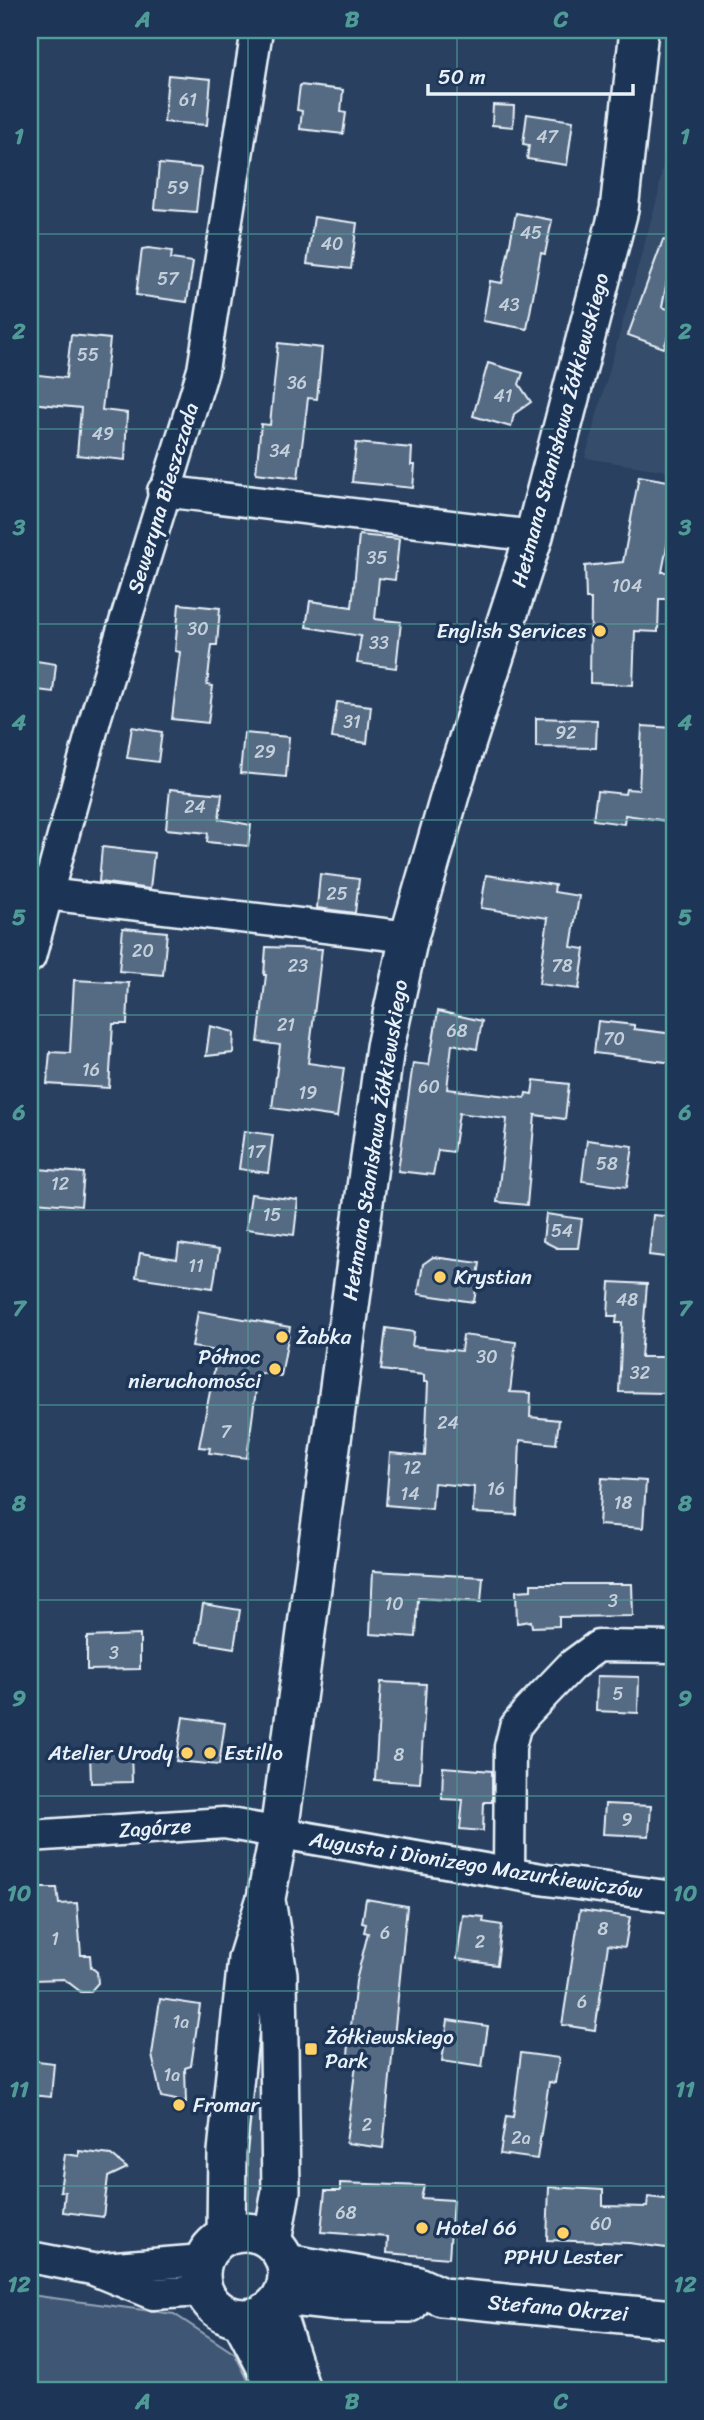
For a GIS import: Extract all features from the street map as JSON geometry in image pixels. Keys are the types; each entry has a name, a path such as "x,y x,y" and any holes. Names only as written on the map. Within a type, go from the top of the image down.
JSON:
{"street":[{"name":"Seweryna Bieszczada","path":"30,957 38,892 203,370 257,30"},
{"name":"Hetmana Stanisława Żółkiewskiego","path":"211,2262 227,2152 247,1959 266,1898 279,1832 385,1047 409,937 452,788 534,536 619,210 639,30"},
{"path":"163,491 534,536"},
{"path":"38,892 409,937"},
{"path":"509,1871 510,1746 515,1727 572,1665 598,1646 674,1647"},
{"name":"Zagórze","path":"30,1836 224,1823 279,1832"},
{"name":"Augusta i Dionizego Mazurkiewiczów","path":"279,1832 509,1871 547,1880 674,1897"},
{"name":"Hetmana Stanisława Żółkiewskiego","path":"266,1898 278,1973 281,2191 271,2285"},
{"path":"30,2257 92,2269 211,2262 250,2232 271,2285 290,2380"},
{"path":"211,2262 212,2305 225,2315 271,2285"},
{"name":"Stefana Okrzei","path":"271,2285 337,2302 418,2303 442,2297"},
{"name":"Stefana Okrzei","path":"271,2285 415,2285 442,2297 674,2319"},
{"path":"290,2380 299,2337 323,2308 337,2302"}],"shaded area":[{"path":"674,96 674,472 585,458 658,195"},
{"path":"260,1959 268,2218 245,2215 236,2166"},
{"path":"30,2295 174,2314 235,2354 253,2390 30,2390"}],"building":[{"path":"168,75 211,79 207,125 164,122"},
{"path":"300,85 343,90 341,112 346,113 343,134 300,129 302,111 297,110"},
{"path":"493,105 514,106 513,127 492,125"},
{"path":"527,114 573,121 567,165 527,159 529,145 523,144"},
{"path":"159,164 201,168 196,212 155,209"},
{"path":"516,213 552,220 545,254 541,253 527,329 483,321 490,281 502,283"},
{"path":"314,217 357,223 351,269 307,264"},
{"path":"663,240 674,243 662,307 674,311 674,318 664,348 628,335"},
{"path":"142,249 172,251 171,259 193,262 187,302 136,295"},
{"path":"71,335 110,339 102,410 127,413 125,460 77,455 81,408 30,403 30,374 66,378"},
{"path":"278,343 322,348 317,399 308,398 298,478 256,473 261,424 270,425"},
{"path":"488,363 523,373 519,384 531,402 514,414 511,427 473,416"},
{"path":"356,443 412,448 411,465 415,465 413,488 352,482"},
{"path":"639,476 674,482 674,510 662,572 669,572 669,599 659,599 658,632 635,631 633,685 590,683 591,599 586,599 585,566 623,562"},
{"path":"359,535 399,539 395,580 379,578 375,619 401,622 396,668 357,663 361,636 306,627 310,601 352,607"},
{"path":"179,604 220,608 217,645 212,645 207,685 213,686 208,723 172,719 180,652 175,651"},
{"path":"30,660 56,664 53,692 30,689"},
{"path":"337,702 371,706 367,743 332,738"},
{"path":"536,718 597,720 596,748 536,747"},
{"path":"642,726 674,728 674,822 625,815 624,824 593,820 597,791 625,794 626,789 639,790"},
{"path":"132,727 162,732 158,762 127,758"},
{"path":"244,733 289,737 286,777 240,773"},
{"path":"170,789 222,794 219,819 251,825 248,846 207,842 208,833 166,829"},
{"path":"102,847 154,853 150,889 99,882"},
{"path":"320,874 359,879 355,913 317,908"},
{"path":"486,875 555,885 554,892 579,896 571,947 585,949 579,989 539,984 548,918 481,908"},
{"path":"123,928 167,932 163,975 119,971"},
{"path":"266,947 322,949 308,1063 344,1068 337,1117 272,1108 280,1045 258,1042 266,975"},
{"path":"74,980 129,983 127,1024 113,1024 109,1088 47,1084 50,1052 70,1053"},
{"path":"438,1011 482,1021 477,1049 452,1044 447,1089 525,1098 526,1093 532,1094 534,1080 569,1084 565,1119 535,1115 527,1205 497,1202 507,1119 459,1113 453,1152 438,1150 433,1175 398,1171 413,1063 429,1065"},
{"path":"598,1021 634,1025 634,1029 674,1034 674,1063 594,1053"},
{"path":"210,1026 234,1032 233,1053 206,1056"},
{"path":"244,1131 273,1135 268,1173 239,1169"},
{"path":"587,1140 633,1146 627,1187 582,1181"},
{"path":"38,1169 84,1173 81,1206 35,1202"},
{"path":"251,1194 298,1200 294,1235 246,1229"},
{"path":"546,1214 582,1219 578,1248 557,1248 543,1241"},
{"path":"653,1215 674,1217 674,1258 649,1255"},
{"path":"179,1244 219,1250 213,1288 136,1277 140,1253 177,1259"},
{"path":"433,1257 480,1263 474,1302 418,1294 423,1264"},
{"path":"610,1282 647,1284 641,1357 665,1357 664,1393 619,1392 622,1323 616,1323 617,1316 608,1316"},
{"path":"198,1311 290,1327 281,1376 261,1373 257,1382 247,1458 209,1453 210,1448 199,1447 218,1351 192,1347"},
{"path":"386,1328 414,1332 412,1346 461,1351 463,1335 516,1342 510,1392 531,1393 530,1417 559,1420 556,1444 520,1440 517,1515 473,1513 474,1487 434,1483 432,1509 386,1505 390,1453 425,1456 428,1382 424,1382 424,1375 381,1370"},
{"path":"602,1478 646,1481 643,1528 599,1525"},
{"path":"373,1571 483,1577 481,1602 418,1598 416,1637 370,1634"},
{"path":"531,1584 632,1584 633,1616 559,1617 559,1626 532,1627 531,1621 517,1623 516,1591 531,1590"},
{"path":"203,1604 240,1610 234,1648 197,1642"},
{"path":"140,1635 140,1669 87,1670 87,1637"},
{"path":"597,1676 639,1677 638,1713 596,1711"},
{"path":"381,1682 426,1684 420,1783 375,1780"},
{"path":"183,1717 225,1723 219,1765 176,1761"},
{"path":"131,1751 132,1782 91,1783 90,1752"},
{"path":"443,1767 492,1771 492,1802 484,1802 483,1831 460,1829 463,1800 442,1799"},
{"path":"605,1804 651,1806 649,1836 603,1834"},
{"path":"30,1888 57,1888 59,1904 77,1903 81,1955 90,1955 91,1967 97,1972 98,1983 90,1992 81,1992 64,1979 33,1980"},
{"path":"366,1899 407,1906 383,2148 346,2143 356,2064 347,2063 356,1981 368,1933 364,1932 366,1924 362,1923"},
{"path":"580,1910 630,1917 625,1947 608,1945 595,2030 562,2025"},
{"path":"463,1915 484,1917 483,1922 502,1925 497,1965 457,1959"},
{"path":"160,1999 200,2005 191,2066 185,2068 186,2102 161,2097 152,2055"},
{"path":"448,2020 488,2026 482,2067 442,2061"},
{"path":"521,2053 559,2058 555,2083 549,2082 537,2159 500,2154 506,2116 513,2117"},
{"path":"30,2060 54,2063 51,2097 30,2095"},
{"path":"79,2151 111,2155 127,2168 108,2177 103,2217 63,2212 65,2192 60,2191 65,2154 79,2156"},
{"path":"340,2183 424,2186 421,2198 453,2200 449,2258 387,2253 388,2237 321,2232 325,2191 340,2191"},
{"path":"549,2187 603,2190 603,2206 647,2207 648,2197 674,2200 674,2249 629,2243 547,2240"}],"place":[{"name":"English Services","path":"600,631"},
{"name":"Krystian","path":"440,1277"},
{"name":"Żabka","path":"282,1337"},
{"name":"Północ nieruchomości","path":"275,1369"},
{"name":"Atelier Urody","path":"187,1753"},
{"name":"Estillo","path":"210,1753"},
{"name":"Żółkiewskiego Park","path":"311,2049"},
{"name":"Fromar","path":"179,2105"},
{"name":"Hotel 66","path":"422,2228"},
{"name":"PPHU Lester","path":"563,2233"}]}
